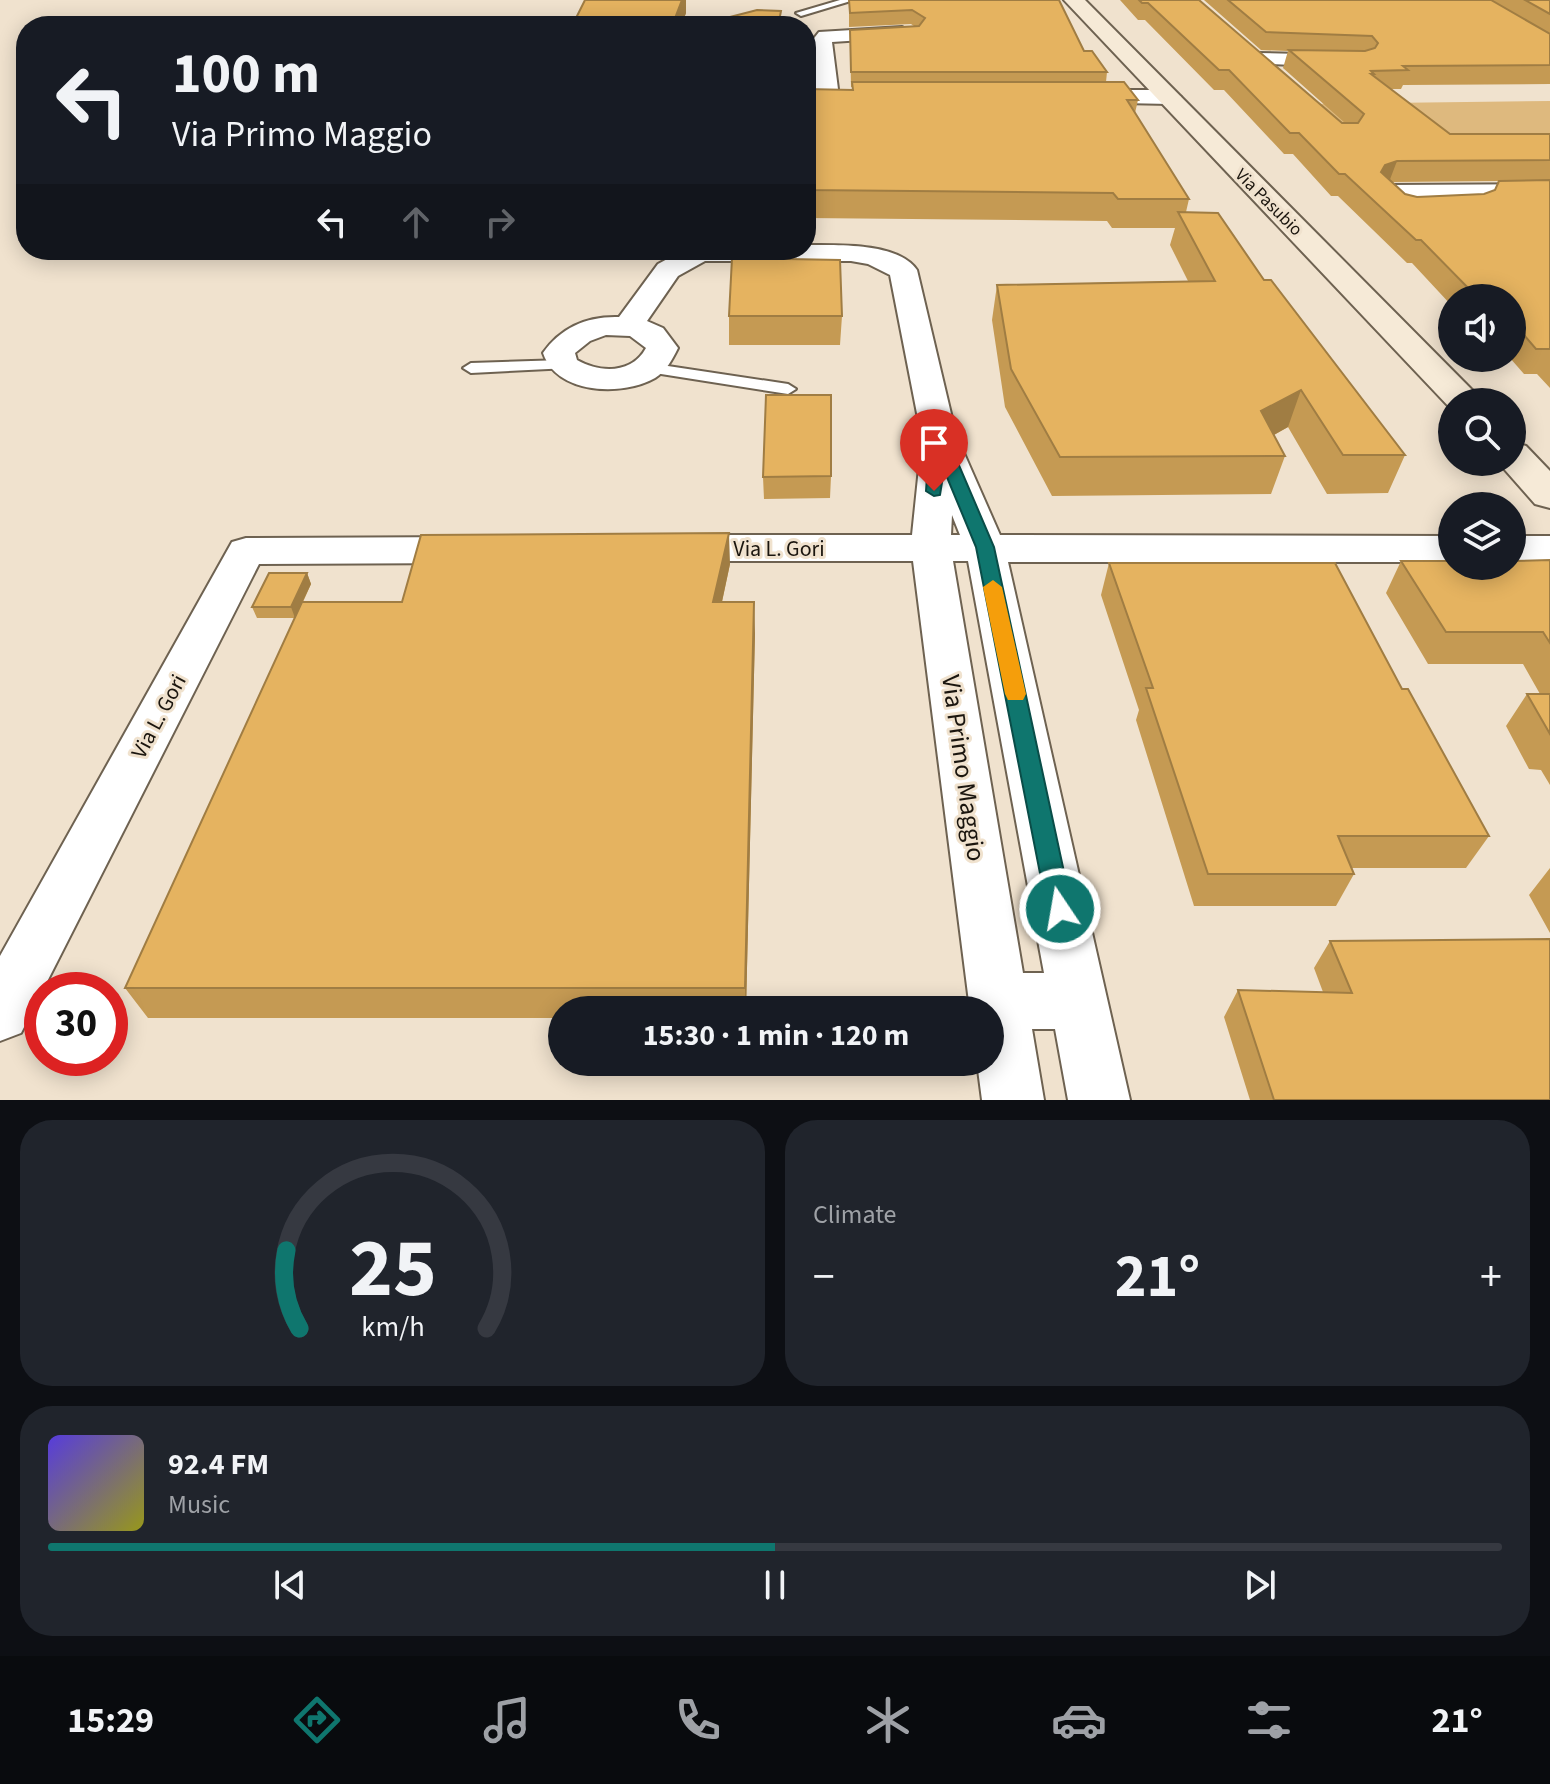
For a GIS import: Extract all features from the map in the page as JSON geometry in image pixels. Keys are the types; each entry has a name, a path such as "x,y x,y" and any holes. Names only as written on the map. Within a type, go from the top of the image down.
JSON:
{"street":[{"name":"Via Pasubio","path":"1074,0 1451,388"},
{"path":"855,97 817,97 821,42 826,36 911,33"},
{"path":"1277,77 1251,54 1359,61"},
{"path":"1059,97 1170,97"},
{"path":"1473,192 1550,192"},
{"name":"Via Primo Maggio","path":"816,253 875,257 903,270 938,435 985,547 1099,1100"},
{"name":"Via Primo Maggio","path":"628,326 668,270 687,260"},
{"path":"605,326 628,326 646,330 658,338 662,348 659,358 648,368 635,374 601,379 572,372 563,365 559,353 567,341 583,331 605,326"},
{"name":"Via Primo Maggio","path":"938,435 931,547 997,996"},
{"path":"1526,469 1550,495"},
{"name":"Via L. Gori","path":"0,1013 246,551 501,549"},
{"name":"Via L. Gori","path":"644,549 1438,549"},
{"path":"1526,549 1550,549"},
{"path":"1004,1000 1079,1002"},
{"name":"Via Primo Maggio","path":"1004,1040 1013,1100"}],"lane":[{"path":"801,13 850,0"},
{"path":"471,368 563,365"},
{"path":"648,368 788,389"}],"shaded area":[{"path":"1550,101 1550,139 1356,142 1306,104"}],"building":[{"path":"585,0 682,0 676,16 577,16"},
{"path":"849,0 1059,0 1084,51 1092,51 1107,72 851,72 850,30 919,26 925,18 912,10 850,13"},
{"path":"1139,0 1199,0 1342,123 1358,123 1364,114 1289,50 1365,51 1375,48 1378,43 1372,36 1266,32 1228,0 1491,0 1550,34 1550,65 1403,66 1408,70 1371,71 1374,74 1371,74 1450,134 1550,134 1550,160 1397,161 1385,165 1381,172 1405,194 1417,197 1484,194 1495,190 1499,181 1550,180 1550,349 1536,349 1526,337 1526,284 1464,284 1421,240 1416,240 1345,174 1339,174 1299,133 1290,133 1229,70 1219,70 1148,3"},
{"path":"1525,0 1550,0 1550,14"},
{"path":"757,10 781,11 780,16 734,16"},
{"path":"852,82 1124,82 1138,100 1127,100 1189,199 1118,199 1113,193 816,190 816,89 853,90"},
{"path":"1178,212 1218,213 1264,280 1271,280 1405,455 1343,455 1301,390 1261,411 1285,456 1060,457 1011,369 997,285 1215,281"},
{"path":"732,260 840,260 842,316 729,316"},
{"path":"766,395 831,395 831,476 763,477"},
{"path":"729,533 713,602 754,602 745,988 128,988 128,981 302,602 402,602 421,535"},
{"path":"1550,560 1550,643 1543,632 1446,632 1401,561 1438,561 1438,580 1526,580 1526,561"},
{"path":"1109,563 1335,563 1402,689 1408,689 1489,836 1338,836 1354,874 1208,874 1146,688 1153,688"},
{"path":"269,573 307,573 291,607 252,607"},
{"path":"1527,694 1550,694 1550,734"},
{"path":"1550,939 1550,1100 1274,1100 1238,990 1352,993 1330,941"}],"slow traffic":[{"path":"993,587 1015,694"}],"route":[{"path":"934,491 938,435 985,547 1060,909"}]}
